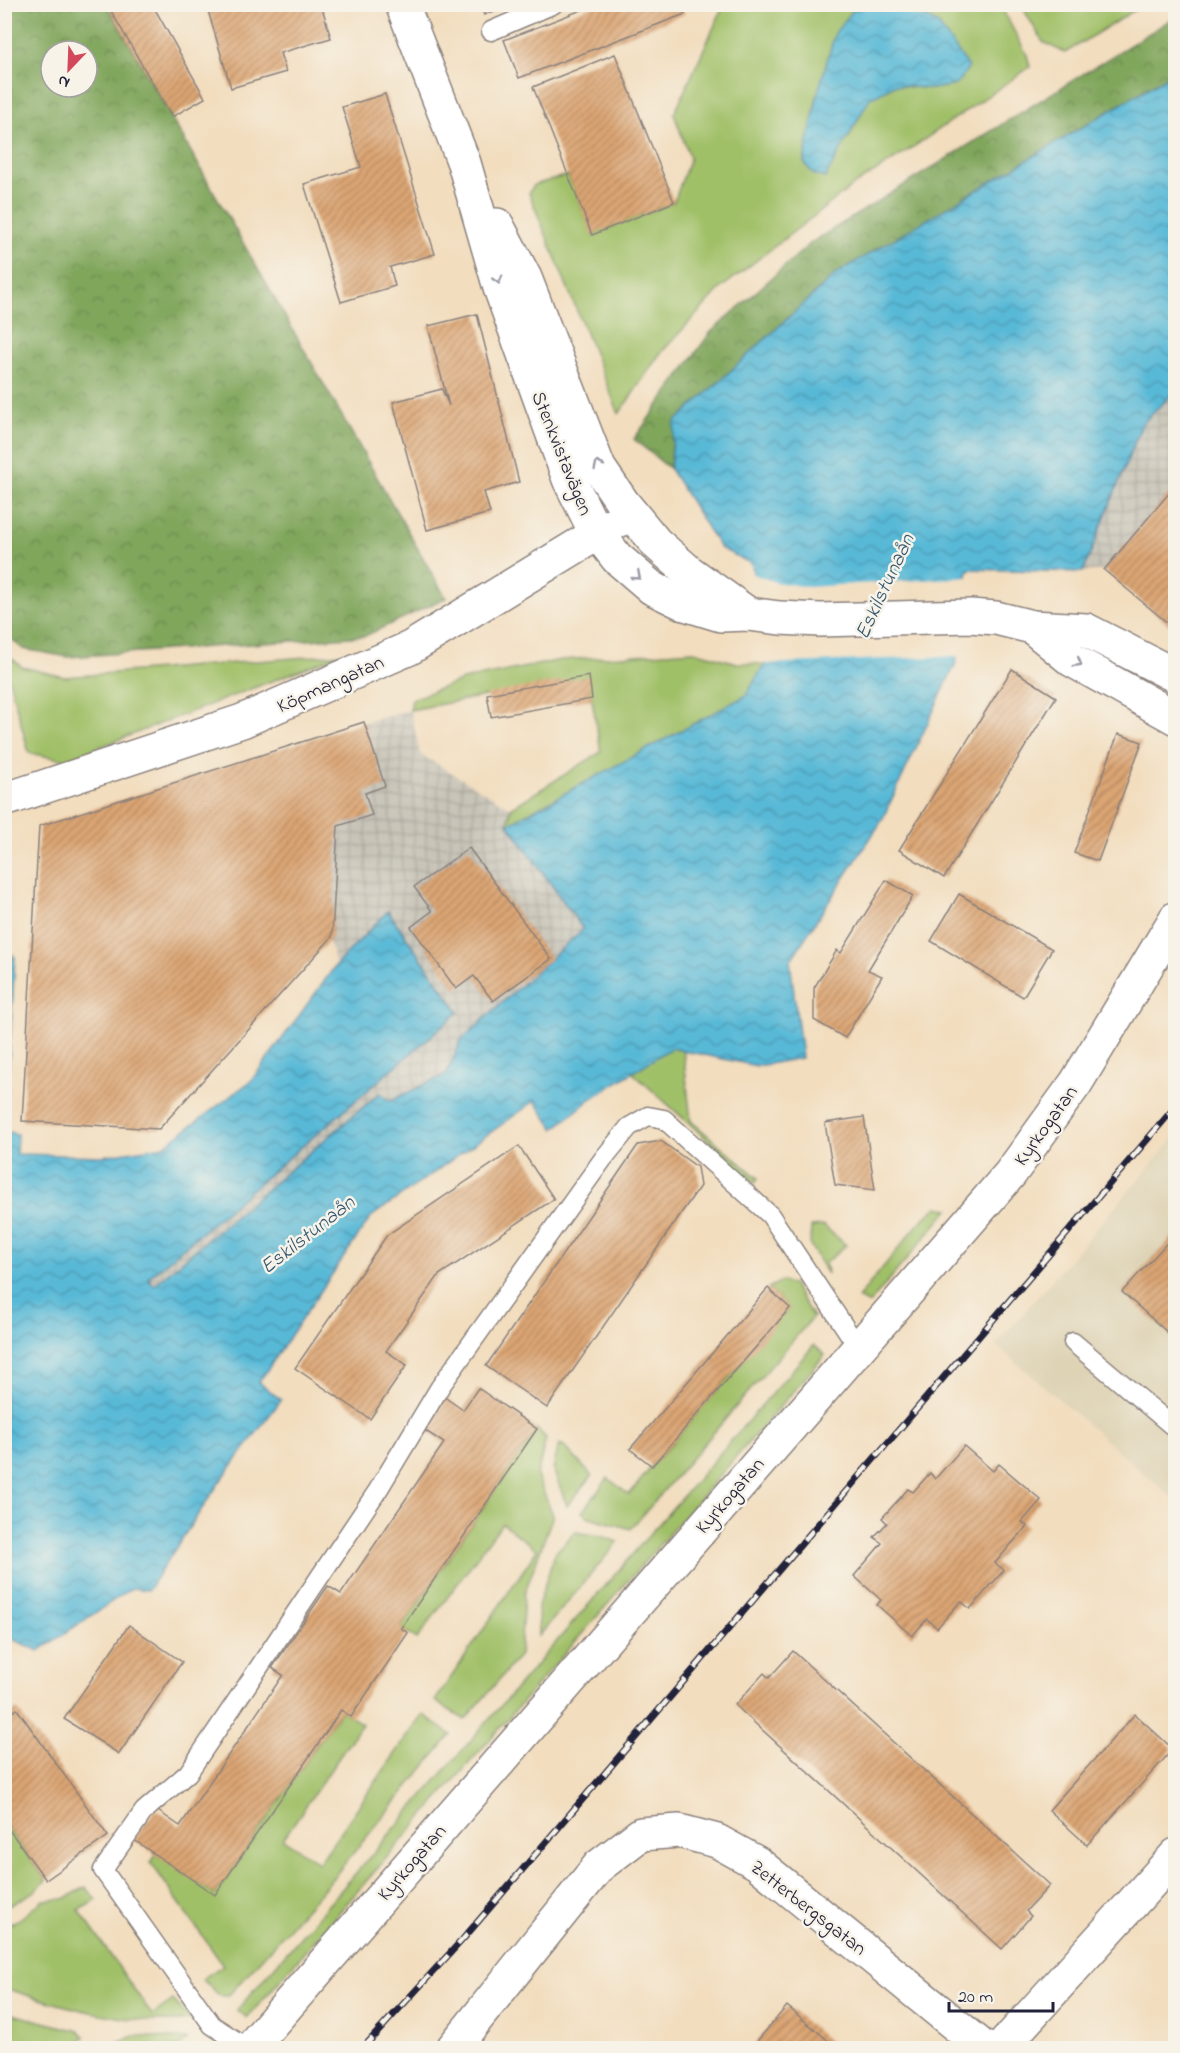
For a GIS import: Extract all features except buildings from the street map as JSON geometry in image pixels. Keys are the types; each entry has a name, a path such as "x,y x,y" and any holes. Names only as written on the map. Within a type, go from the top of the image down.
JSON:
{"street":[{"name":"Stenkvistavägen","path":"402,4 464,163 500,288 569,479 598,533 617,558 652,588 685,604 721,615 748,614"},
{"name":"Stenkvistavägen","path":"464,163 525,278 599,468 656,543 689,572 748,614"},
{"name":"Köpmangatan","path":"5,796 242,721 410,648 631,513"},
{"path":"748,614 820,620 970,616 996,618 1032,627 1086,630 1176,676"},
{"path":"1032,627 1072,660 1176,718"},
{"name":"Kyrkogatan","path":"252,2049 289,2003 1010,1174 1076,1083 1176,918"},
{"name":"Zetterbergsgatan","path":"453,2049 599,1866 641,1834 679,1831 717,1841 757,1863 984,2049"},
{"path":"1001,2049 1176,1855"}],"lane":[{"path":"490,31 554,4"},
{"path":"247,2049 212,2025 104,1870 144,1811 188,1773 378,1490 441,1387 603,1159 629,1127 648,1116 664,1119 770,1215 858,1347"},
{"path":"1073,1342 1176,1429"}],"shaded area":[{"path":"1175,391 1175,630 1104,570 1083,572 1142,424"},
{"path":"410,710 420,754 511,808 508,824 583,928 461,1040 447,1074 390,1101 380,1094 153,1285 148,1278 388,911 336,965 329,940 167,855 147,791 364,722"},
{"path":"1175,1137 1175,1500 996,1345"}],"green space":[{"path":"8,4 107,5 446,598 365,636 68,657 23,649 5,634 4,6"},
{"path":"724,5 867,5 854,9 818,92 804,162 849,137 869,98 894,85 932,89 937,23 901,5 1000,5 1027,55 1030,67 854,185 721,288 659,355 619,414 529,193 534,185 568,175 593,234 674,202 690,158 674,114"},
{"path":"1021,5 1143,5 1065,53 1043,42"},
{"path":"1175,17 1175,72 837,273 675,422 670,469 634,439 710,333 812,242"},
{"path":"694,651 737,663 765,664 746,696 508,824 511,808 601,752 588,677 410,710 412,699 463,680 561,660"},
{"path":"4,652 22,667 65,677 342,654 66,760 29,753 5,665"},
{"path":"671,1047 683,1050 691,1121 758,1178 755,1183 632,1072"},
{"path":"937,1207 949,1209 869,1304 858,1298 920,1222"},
{"path":"824,1226 846,1245 825,1263 827,1274 810,1245 811,1227"},
{"path":"782,1281 793,1285 813,1317 631,1529 589,1517 582,1512 608,1478 629,1495 789,1308 768,1288"},
{"path":"814,1345 825,1355 247,2018 237,2010"},
{"path":"537,1429 546,1438 537,1476 553,1515 524,1595 520,1655 465,1720 435,1701 537,1550 502,1523 417,1639 401,1628"},
{"path":"559,1444 564,1446 592,1476 567,1506 553,1469"},
{"path":"575,1532 601,1536 618,1542 539,1636 538,1606 555,1553"},
{"path":"341,1710 362,1724 283,1839 319,1863 423,1714 451,1735 326,1886 228,1996 220,1996 202,1979 223,1965 151,1863 156,1854 215,1895"},
{"path":"4,1823 46,1880 34,1892 5,1908"},
{"path":"86,1887 97,1900 79,1910 152,2015 173,2000 191,2020 121,2018 49,2002 5,1988 5,1927 21,1918 43,1900 64,1899"},
{"path":"4,2012 79,2031 85,2037 69,2048 5,2048"},
{"path":"134,2036 187,2039 178,2048 105,2048"}],"water":[{"path":"867,4 901,5 937,23 969,67 956,85 932,89 894,85 870,98 825,178 813,174 804,162 818,92 835,33 854,9"},
{"name":"Eskilstunaån","path":"1175,72 1175,391 1142,424 1083,572 968,569 956,663 881,822 790,961 802,1058 757,1066 671,1048 592,1098 554,1129 535,1101 371,1217 259,1382 281,1400 219,1483 148,1590 132,1588 39,1651 5,1636 4,948 15,957 5,1131 17,1134 16,1154 103,1156 164,1146 252,1080 336,965 388,911 459,1012 148,1278 154,1285 380,1093 390,1101 447,1074 461,1040 583,929 508,824 745,696 765,664 752,564 720,548 670,469 675,422 837,273"}],"pier":[{"path":"750,573 775,582 808,587 970,577 959,656 762,664"}],"railway":[{"path":"363,2048 463,1939 1176,1106"}]}
